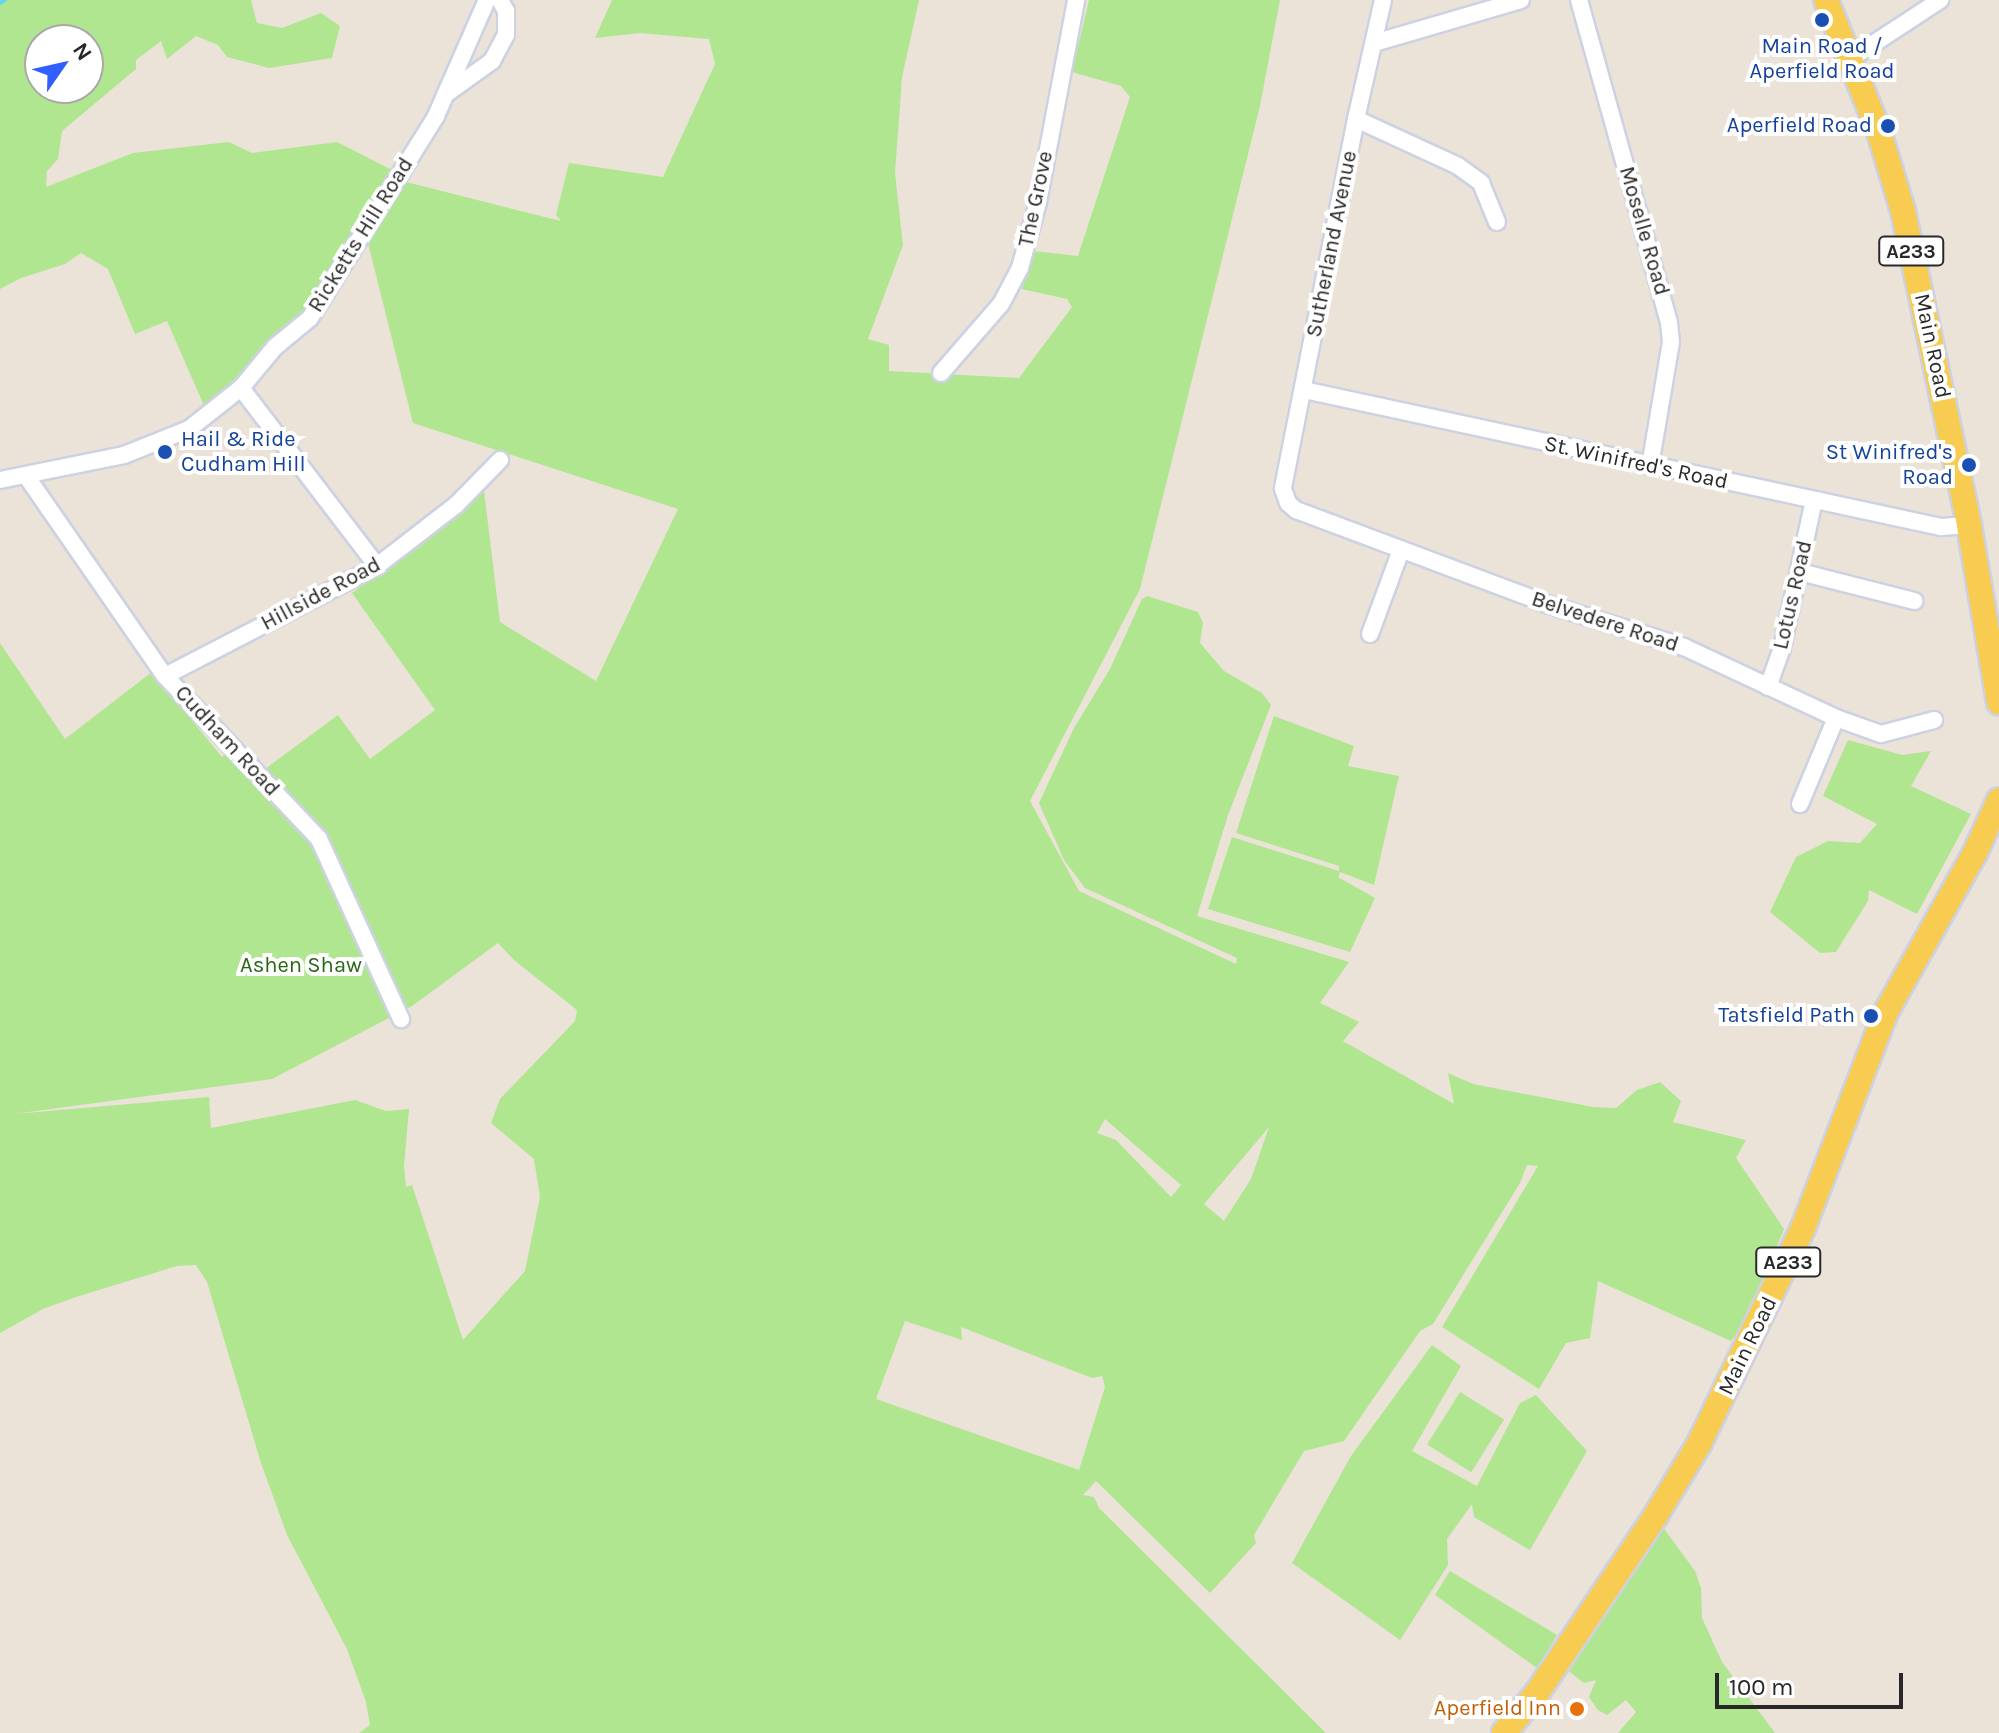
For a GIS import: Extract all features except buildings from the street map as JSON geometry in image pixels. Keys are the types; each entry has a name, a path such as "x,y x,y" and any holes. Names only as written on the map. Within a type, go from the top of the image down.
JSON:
{"main road":[{"name":"Main Road","path":"1826,0 1879,132 1903,211 1969,525 1999,702"},
{"name":"Main Road","path":"1504,1733 1537,1693 1640,1540 1705,1432 1803,1228 1886,1012 1975,853 1999,800"}],"street":[{"name":"Ricketts Hill Road","path":"0,480 124,455 189,429 241,388 275,347 310,318 436,116 487,0"},
{"path":"445,95 492,61 506,35 506,11 500,0"},
{"name":"The Grove","path":"941,373 1001,304 1020,268 1038,202 1076,0"},
{"name":"Sutherland Avenue","path":"1283,489 1356,119 1383,0"},
{"path":"1374,43 1521,0"},
{"name":"Moselle Road","path":"1579,0 1669,323 1671,342 1650,466"},
{"path":"1850,59 1940,0"},
{"path":"1356,119 1458,166 1481,183 1497,222"},
{"path":"241,388 377,566"},
{"name":"St. Winifred's Road","path":"1304,390 1941,527 1969,525"},
{"name":"Hillside Road","path":"165,676 377,566 456,505 500,460"},
{"name":"Cudham Road","path":"27,477 165,676 319,839 401,1019"},
{"name":"Belvedere Road","path":"1283,489 1288,503 1296,510 1550,605 1684,647 1836,718 1881,734 1934,720"},
{"name":"Lotus Road","path":"1768,687 1782,648 1814,500"},
{"path":"1370,634 1401,550"},
{"path":"1800,572 1914,601"},
{"path":"1800,804 1836,718"}],"green space":[{"name":"Ashen Shaw","path":"0,0 251,0 257,23 282,28 321,13 340,26 332,58 269,68 227,57 218,45 196,36 167,59 161,41 136,60 136,69 104,96 104,24 24,24 24,104 94,104 62,131 58,159 47,171 46,187 133,153 229,142 252,153 337,142 394,171 390,178 561,221 556,215 569,163 663,177 715,64 709,39 640,33 595,38 612,0 919,0 902,77 895,173 903,245 868,339 889,345 889,371 1019,378 1072,307 1067,299 1022,289 1033,251 1078,256 1130,97 1121,86 1072,72 1089,0 1280,0 1260,106 1140,589 1030,801 1079,891 1236,964 1237,958 1085,888 1064,860 1039,803 1074,728 1110,669 1142,599 1147,596 1198,612 1203,623 1200,643 1224,671 1262,693 1271,705 1228,815 1197,916 1349,962 1320,1003 1359,1022 1343,1041 1454,1104 1448,1073 1473,1084 1593,1107 1616,1108 1637,1090 1660,1082 1681,1101 1673,1122 1746,1140 1736,1158 1784,1229 1748,1317 1731,1341 1598,1281 1590,1338 1566,1343 1539,1389 1442,1327 1538,1166 1527,1165 1520,1183 1433,1324 1420,1331 1344,1441 1304,1451 1254,1535 1256,1543 1210,1593 1096,1481 1083,1495 1094,1497 1099,1508 1326,1733 359,1733 370,1725 366,1702 347,1649 287,1535 261,1463 207,1282 196,1265 177,1266 76,1297 43,1309 0,1333 0,643 65,739 152,672 222,757 227,752 310,841 316,852 309,817 265,769 338,715 370,759 435,710 352,593 484,491 500,622 596,681 678,509 413,423 362,219 300,317 206,410 167,321 135,334 108,269 81,253 65,264 21,278 0,289","holes":["498,943 514,960 577,1010 575,1021 500,1099 491,1123 534,1159 540,1197 525,1271 463,1340 412,1185 406,1187 404,1166 409,1109 386,1111 355,1100 211,1128 209,1097 14,1114 272,1079 412,1006","1105,1119 1181,1185 1171,1197 1116,1140 1097,1133","1269,1127 1251,1179 1224,1221 1204,1204","905,1321 962,1340 961,1327 1092,1378 1102,1376 1105,1387 1079,1470 876,1399"]},
{"path":"1274,716 1354,746 1348,766 1399,776 1374,885 1340,872 1338,877 1375,898 1350,952 1208,909 1232,837 1339,871 1339,866 1236,833"},
{"path":"1848,740 1902,755 1931,751 1911,786 1971,814 1917,914 1869,890 1868,901 1836,952 1820,953 1770,912 1796,857 1828,841 1860,843 1877,824 1823,796"},
{"path":"1432,1345 1461,1366 1412,1451 1477,1486 1520,1403 1536,1395 1587,1451 1530,1550 1474,1517 1472,1504 1447,1539 1448,1565 1400,1640 1292,1563 1351,1456"},
{"path":"1460,1392 1504,1420 1471,1472 1427,1445"},
{"path":"1662,1526 1695,1571 1701,1588 1702,1618 1722,1662 1775,1733 1618,1733 1636,1712 1626,1700 1607,1715 1598,1710 1589,1697 1596,1680 1584,1683 1566,1669"},
{"path":"1450,1571 1557,1635 1537,1668 1435,1595"}],"waterway":[{"path":"0,3 5,0"}],"place":[{"name":"Main Road / Aperfield Road","path":"1822,20"},
{"name":"Aperfield Road","path":"1888,126"},
{"name":"Hail & Ride Cudham Hill","path":"165,452"},
{"name":"St Winifred's Road","path":"1969,465"},
{"name":"Tatsfield Path","path":"1871,1016"},
{"name":"Aperfield Inn","path":"1577,1709"}]}
